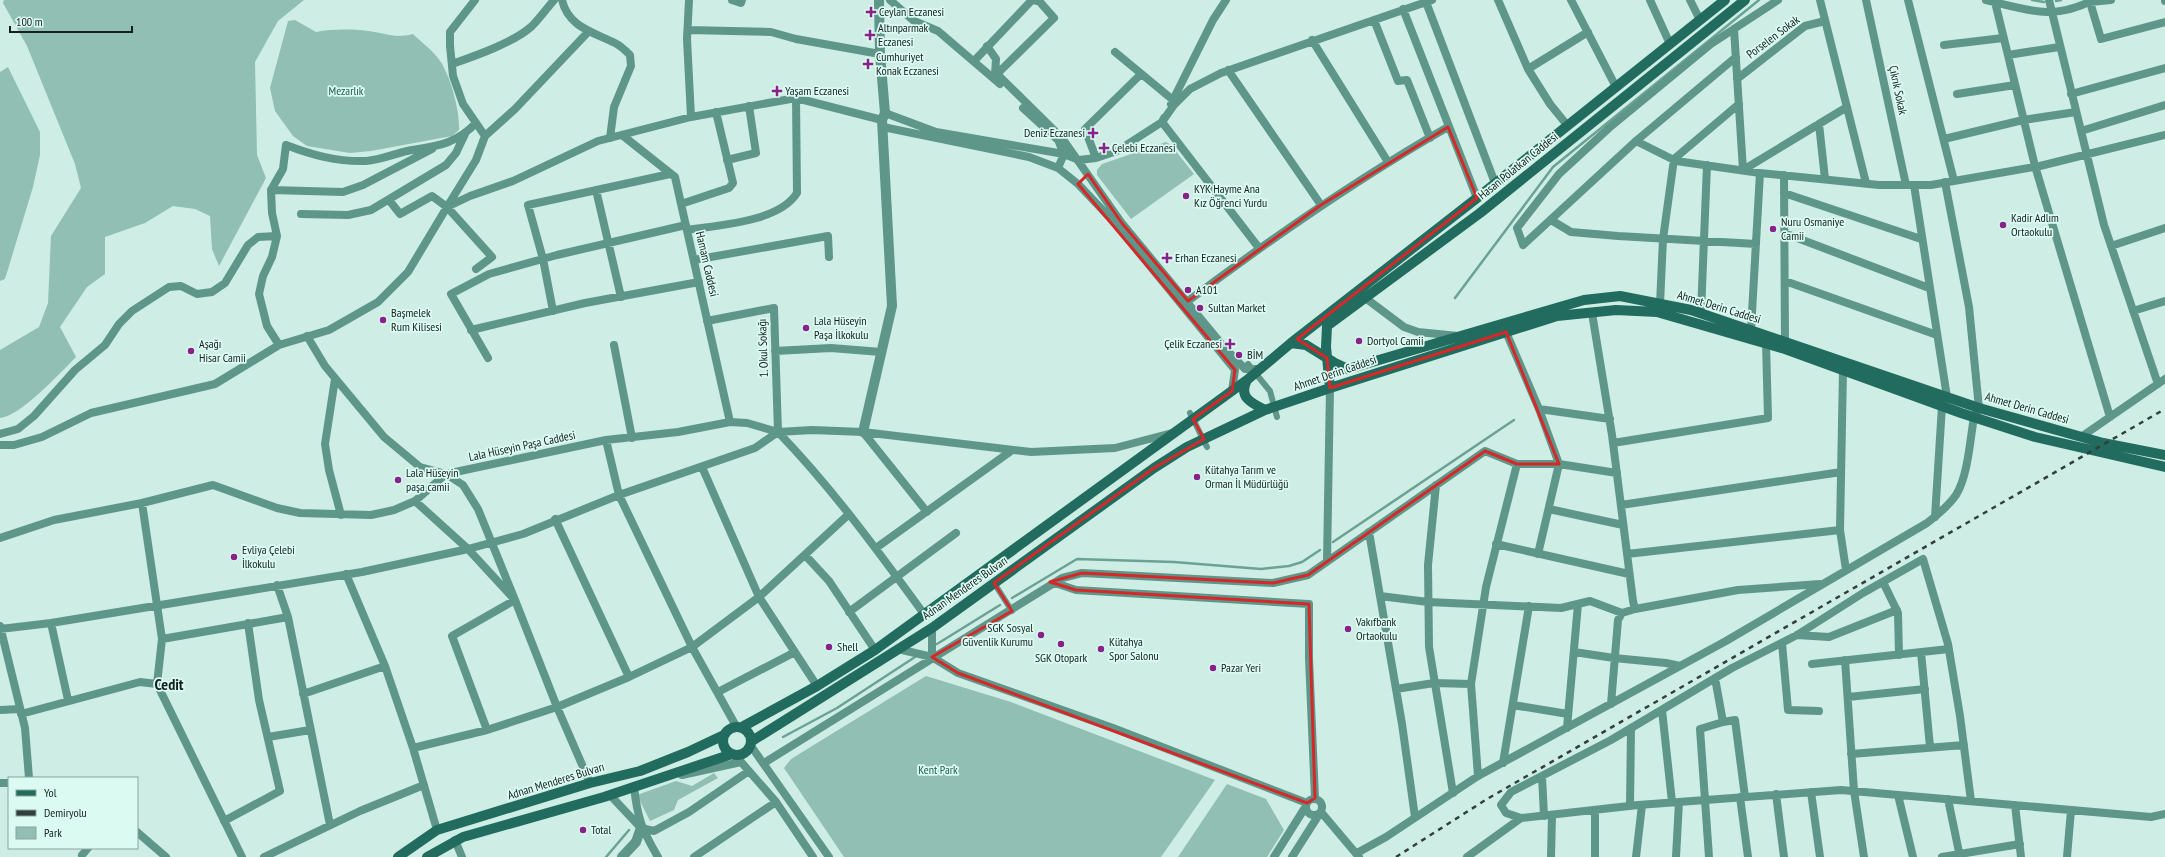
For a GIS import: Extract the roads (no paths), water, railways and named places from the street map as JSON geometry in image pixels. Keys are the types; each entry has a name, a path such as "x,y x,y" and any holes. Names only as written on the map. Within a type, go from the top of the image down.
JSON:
{"main road":[{"name":"Hasan Polatkan Caddesi","path":"1291,343 1477,198 1725,0"},
{"name":"Hasan Polatkan Caddesi","path":"1327,358 1327,326 1364,297 1480,213 1745,0"},
{"name":"Ahmet Derin Caddesi","path":"1291,343 1306,345 1348,369 1584,300 1620,296 1701,313 1785,342 1945,402 1974,417 2035,437 2165,467"},
{"name":"Ahmet Derin Caddesi","path":"1187,447 1205,443 1272,412 1330,388 1557,316 1616,310 1657,312 1766,343 1843,370 1945,402 1979,408 2081,437 2165,455"},
{"path":"1272,412 1251,403 1244,396 1243,387 1254,369 1291,343"},
{"path":"1327,358 1330,388"},
{"path":"1175,432 1191,416 1247,380"},
{"name":"Adnan Menderes Bulvarı","path":"739,726 817,686 875,650 1175,432"},
{"name":"Adnan Menderes Bulvarı","path":"751,743 932,628 1154,468 1187,447"},
{"path":"426,857 456,840 736,757 743,754 751,743 749,732 739,726 729,729 724,735 725,748 736,757"},
{"name":"Adnan Menderes Bulvarı","path":"398,857 438,830 590,783 640,771 688,752 724,735"}],"street":[{"path":"475,0 450,32 452,64 454,76 463,104 485,136"},
{"path":"452,64 481,54 531,27 554,0"},
{"path":"562,0 564,10 575,24 617,44 630,55 631,66 614,107 610,138"},
{"path":"689,0 688,30 691,117"},
{"path":"732,0 741,3 742,0"},
{"path":"863,432 892,306 880,54 879,0"},
{"path":"890,0 914,21 938,31 995,76 1062,138 1079,160 1102,197 1121,222 1188,301 1224,348 1245,369 1254,369 1270,391 1272,412"},
{"path":"974,60 1032,0 1040,2 1054,18 995,76"},
{"path":"1162,122 1213,20 1226,0"},
{"path":"1498,0 1528,69 1550,104 1567,125"},
{"path":"1571,0 1616,87"},
{"path":"1650,0 1670,44"},
{"path":"1690,0 1700,20"},
{"path":"1736,57 1636,141 1522,245 1517,228 1559,174 1609,128 1693,59 1734,29 1778,0"},
{"path":"1820,0 1866,183"},
{"name":"Çıkrık Sokak","path":"1866,0 1910,185 1921,239 1937,336 1945,402 1935,517"},
{"path":"1908,0 1954,181"},
{"path":"1986,0 2021,4 2051,14 2075,9 2092,1 2111,0"},
{"path":"2048,0 2111,246 2134,311 2162,382 2081,437"},
{"path":"883,120 936,132 1064,154 1079,160 1096,158 1117,151 1162,122 1174,105 1190,89 1228,70 1429,1 1495,183"},
{"path":"2092,1 2101,39 2165,22"},
{"path":"1995,2 2035,166 2110,417"},
{"path":"1404,9 1448,127 1477,198"},
{"path":"1374,20 1398,81 1407,80 1430,138"},
{"name":"Porselen Sokak","path":"1737,79 1805,26 1825,21"},
{"path":"1734,29 1743,170"},
{"path":"688,30 771,32 796,39 880,54"},
{"path":"0,445 14,445 42,437 91,413 215,384 279,345 330,330 378,302 408,272 476,160 485,136 515,108 589,31"},
{"path":"1528,69 1588,32"},
{"path":"1944,45 2003,38"},
{"path":"1312,40 1388,162"},
{"path":"987,46 996,59 995,76 1058,140 1064,154 1058,168"},
{"path":"2008,55 2059,47"},
{"path":"1115,52 1173,100"},
{"path":"2072,94 2165,68"},
{"path":"1228,70 1321,205"},
{"path":"1096,158 1085,129 1141,74"},
{"path":"1957,94 2015,85"},
{"path":"447,207 470,196 513,181 598,141 691,117 796,98 1029,157 1058,168 1078,184 1114,222 1235,370 1232,391"},
{"path":"488,358 451,294 490,274 543,259 609,243 686,228 752,220 792,201 797,193 796,98"},
{"path":"1660,304 1663,239 1674,160 1739,104"},
{"path":"2081,131 2165,105"},
{"path":"727,160 756,153 749,106"},
{"path":"1743,170 1847,107"},
{"path":"681,204 729,188 733,183 716,112"},
{"path":"1944,139 2023,120 2076,112"},
{"path":"1162,122 1259,248"},
{"path":"301,214 348,215 371,210 446,165 456,153 465,134 476,123"},
{"path":"1819,124 1825,179"},
{"path":"1188,301 1259,248 1321,205 1359,183 1388,162 1448,127"},
{"path":"271,190 343,192 363,185 436,147 465,134"},
{"name":"Hamam Caddesi","path":"622,135 675,177 730,422"},
{"path":"1636,141 1674,160 1760,173 1866,183 1910,185 1954,181 2035,166 2087,155 2165,135"},
{"path":"279,345 267,326 259,294 263,276 272,257 277,236 272,213 271,190 283,169 286,145 319,158 367,161 407,151 436,147"},
{"path":"1701,313 1707,165"},
{"path":"1751,330 1760,173"},
{"path":"553,311 543,259 528,205 670,174"},
{"path":"1078,184 1088,174"},
{"path":"1784,175 1785,342"},
{"path":"1320,812 1358,855 1478,776 1680,666 1823,584 1935,517 1947,507 1956,494 1962,480 1974,417 1979,408 1969,307 1945,182"},
{"path":"596,190 621,297"},
{"path":"1784,193 1921,239"},
{"path":"389,200 400,214 432,196 447,207 492,257 476,269"},
{"path":"1551,220 1571,232 1756,244"},
{"path":"2111,246 2165,228"},
{"path":"1784,232 1929,288"},
{"path":"0,434 18,429 34,416 75,370 105,345 119,324 132,311 169,287 181,286 196,294 212,292 225,283 248,245 258,237 277,236"},
{"path":"694,260 828,236 828,257"},
{"path":"1785,281 1937,336"},
{"path":"471,330 553,311 699,282"},
{"path":"1364,297 1404,327 1418,332 1459,336"},
{"path":"2134,311 2165,301"},
{"name":"1. Okul Sokağı","path":"707,321 774,308 778,432"},
{"path":"1592,313 1610,419 1629,574 1636,609"},
{"path":"1506,332 1539,409 1559,464 1538,554"},
{"name":"Lala Hüseyin Paşa Caddesi","path":"308,336 325,366 384,437 420,466 446,474 606,440 632,438 730,422 747,423 778,432"},
{"path":"1613,444 1768,418 1766,343"},
{"path":"614,345 632,438"},
{"path":"775,351 831,348 881,352"},
{"path":"1843,370 1840,530 1846,570"},
{"path":"335,379 324,444 341,515"},
{"path":"1327,561 1330,388"},
{"path":"1539,409 1610,419"},
{"path":"1191,416 1205,443"},
{"path":"29,777 25,728 1,628 51,623 157,604 346,574 468,550 492,541 523,534 556,519 619,495 755,448 778,432 812,430 863,432 1011,451 1031,452 1115,448 1175,432"},
{"path":"778,432 812,467 876,548 924,614"},
{"path":"863,432 927,512"},
{"path":"606,440 619,495 692,647 739,726"},
{"path":"876,548 1011,451"},
{"path":"764,763 932,657 1012,611 1062,578 1082,572 1273,584 1308,575 1485,451 1517,464 1559,464 1617,473"},
{"path":"1478,776 1471,684 1483,604 1496,544 1517,464"},
{"path":"702,467 759,598 817,686"},
{"path":"1621,505 1841,472"},
{"path":"0,538 54,520 142,503 212,485 277,508 300,513 372,515 394,510 416,501 446,474 463,486 478,509 557,707 590,783"},
{"path":"1436,485 1428,566 1428,647 1453,793"},
{"path":"416,501 468,550 515,600"},
{"path":"142,503 162,638 157,684 242,857"},
{"path":"1549,509 1623,524"},
{"path":"413,748 487,730 557,707 628,677 692,647 759,598 848,514"},
{"path":"556,519 628,677"},
{"path":"1627,554 1840,530"},
{"path":"1369,532 1396,689 1415,817"},
{"path":"849,612 956,533"},
{"path":"1496,544 1629,574"},
{"path":"805,555 829,580 875,650"},
{"path":"1971,801 1949,649 1923,559 1798,635 1715,678 1631,728 1511,792 1501,805 1506,813 1521,818 1675,802 1776,794 1854,791 2151,817 2165,814"},
{"path":"346,574 385,666 413,748 438,830"},
{"path":"1883,582 1897,610 1899,625 1899,654"},
{"path":"994,583 1012,611"},
{"path":"1055,583 1076,590 1309,604 1309,658 1315,798 1322,805 1320,812 1292,857"},
{"path":"1380,596 1428,602 1561,608 1590,601 1622,613 1636,609 1738,590 1823,584"},
{"path":"277,585 288,616 330,825"},
{"path":"487,730 452,636 515,600"},
{"path":"1567,728 1578,604"},
{"path":"1503,763 1529,606"},
{"path":"1798,635 1829,637 1897,610"},
{"path":"1611,704 1618,620 1622,613"},
{"path":"162,638 224,629 248,622 288,616"},
{"path":"224,820 280,791 259,700 248,622"},
{"path":"51,623 68,700"},
{"path":"932,628 932,657"},
{"path":"1782,643 1788,710 1819,711"},
{"path":"898,649 932,657 958,673 1113,728 1306,804 1310,814 1320,812"},
{"path":"1812,664 1949,649"},
{"path":"718,692 795,652"},
{"path":"1574,652 1680,666"},
{"path":"1922,652 1930,747"},
{"path":"1845,660 1854,791 1864,857"},
{"path":"303,694 385,666"},
{"path":"1715,678 1723,722"},
{"path":"0,710 21,712 140,682 157,684"},
{"path":"1396,689 1434,683 1471,684"},
{"path":"1848,697 1925,690"},
{"path":"1513,705 1568,714"},
{"path":"1662,710 1675,802 1676,857"},
{"path":"1708,857 1700,729 1735,720 1748,857"},
{"path":"1630,806 1631,728"},
{"path":"268,737 310,730"},
{"path":"751,743 826,856"},
{"path":"1852,754 1964,745"},
{"path":"736,757 776,802 813,857"},
{"path":"641,828 654,831 690,812 749,771"},
{"path":"1542,776 1548,815 1551,857"},
{"path":"264,857 330,825 424,785"},
{"path":"622,857 636,842 641,828 636,807 634,786"},
{"path":"1811,792 1820,857"},
{"path":"1776,794 1784,857"},
{"path":"610,795 641,828 658,857"},
{"path":"1898,795 1913,857"},
{"path":"1274,857 1306,804 1310,799 1315,798"},
{"path":"1948,799 1959,855"},
{"path":"694,857 776,802"},
{"path":"1636,857 1642,805"},
{"path":"2015,805 2021,857"},
{"path":"1595,810 1595,857"},
{"path":"2066,857 2071,810"},
{"path":"1467,857 1521,818"},
{"path":"138,833 166,857"},
{"path":"456,840 462,857"},
{"path":"1942,857 2020,844"},
{"path":"1993,848 1995,857"},
{"path":"82,856 87,849"}],"waterway":[{"path":"1455,298 1553,167 1759,0"},
{"path":"2032,0 2044,2"},
{"path":"2056,1 2061,0"},
{"path":"1333,542 1514,420"},
{"path":"1012,598 1077,559 1174,562 1261,569 1289,566 1302,562 1320,550"},
{"path":"937,644 1000,605"},
{"path":"783,737 837,708 915,657"},
{"path":"606,857 629,830"}],"railway":[{"path":"1396,857 1487,799 2165,409"}],"place":[{"name":"Ceylan Eczanesi","path":"871,12"},
{"name":"Altınparmak Eczanesi","path":"870,35"},
{"name":"Cumhuriyet Konak Eczanesi","path":"868,64"},
{"name":"Yaşam Eczanesi","path":"777,91"},
{"name":"Deniz Eczanesi","path":"1093,133"},
{"name":"Çelebi Eczanesi","path":"1104,148"},
{"name":"KYK Hayme Ana Kız Öğrenci Yurdu","path":"1186,196"},
{"name":"Kadir Adlım Ortaokulu","path":"2003,225"},
{"name":"Nuru Osmaniye Camii","path":"1773,229"},
{"name":"Erhan Eczanesi","path":"1167,258"},
{"name":"A101","path":"1188,290"},
{"name":"Sultan Market","path":"1200,308"},
{"name":"Başmelek Rum Kilisesi","path":"383,320"},
{"name":"Lala Hüseyin Paşa İlkokulu","path":"806,328"},
{"name":"Dortyol Camii","path":"1359,341"},
{"name":"Çelik Eczanesi","path":"1230,344"},
{"name":"Aşağı Hisar Camii","path":"191,351"},
{"name":"BİM","path":"1239,355"},
{"name":"Kütahya Tarım ve Orman İl Müdürlüğü","path":"1197,477"},
{"name":"Lala Hüseyin paşa camii","path":"398,480"},
{"name":"Evliya Çelebi İlkokulu","path":"234,557"},
{"name":"Vakıfbank Ortaokulu","path":"1348,629"},
{"name":"SGK Sosyal Güvenlik Kurumu","path":"1041,635"},
{"name":"SGK Otopark","path":"1061,644"},
{"name":"Shell","path":"829,647"},
{"name":"Kütahya Spor Salonu","path":"1101,649"},
{"name":"Pazar Yeri","path":"1213,668"},
{"name":"Total","path":"583,830"}],"district":[{"name":"Cedit","path":"169,684"}],"park label":[{"name":"Mezarlık","path":"346,91"},
{"name":"Kent Park","path":"938,770"}]}
